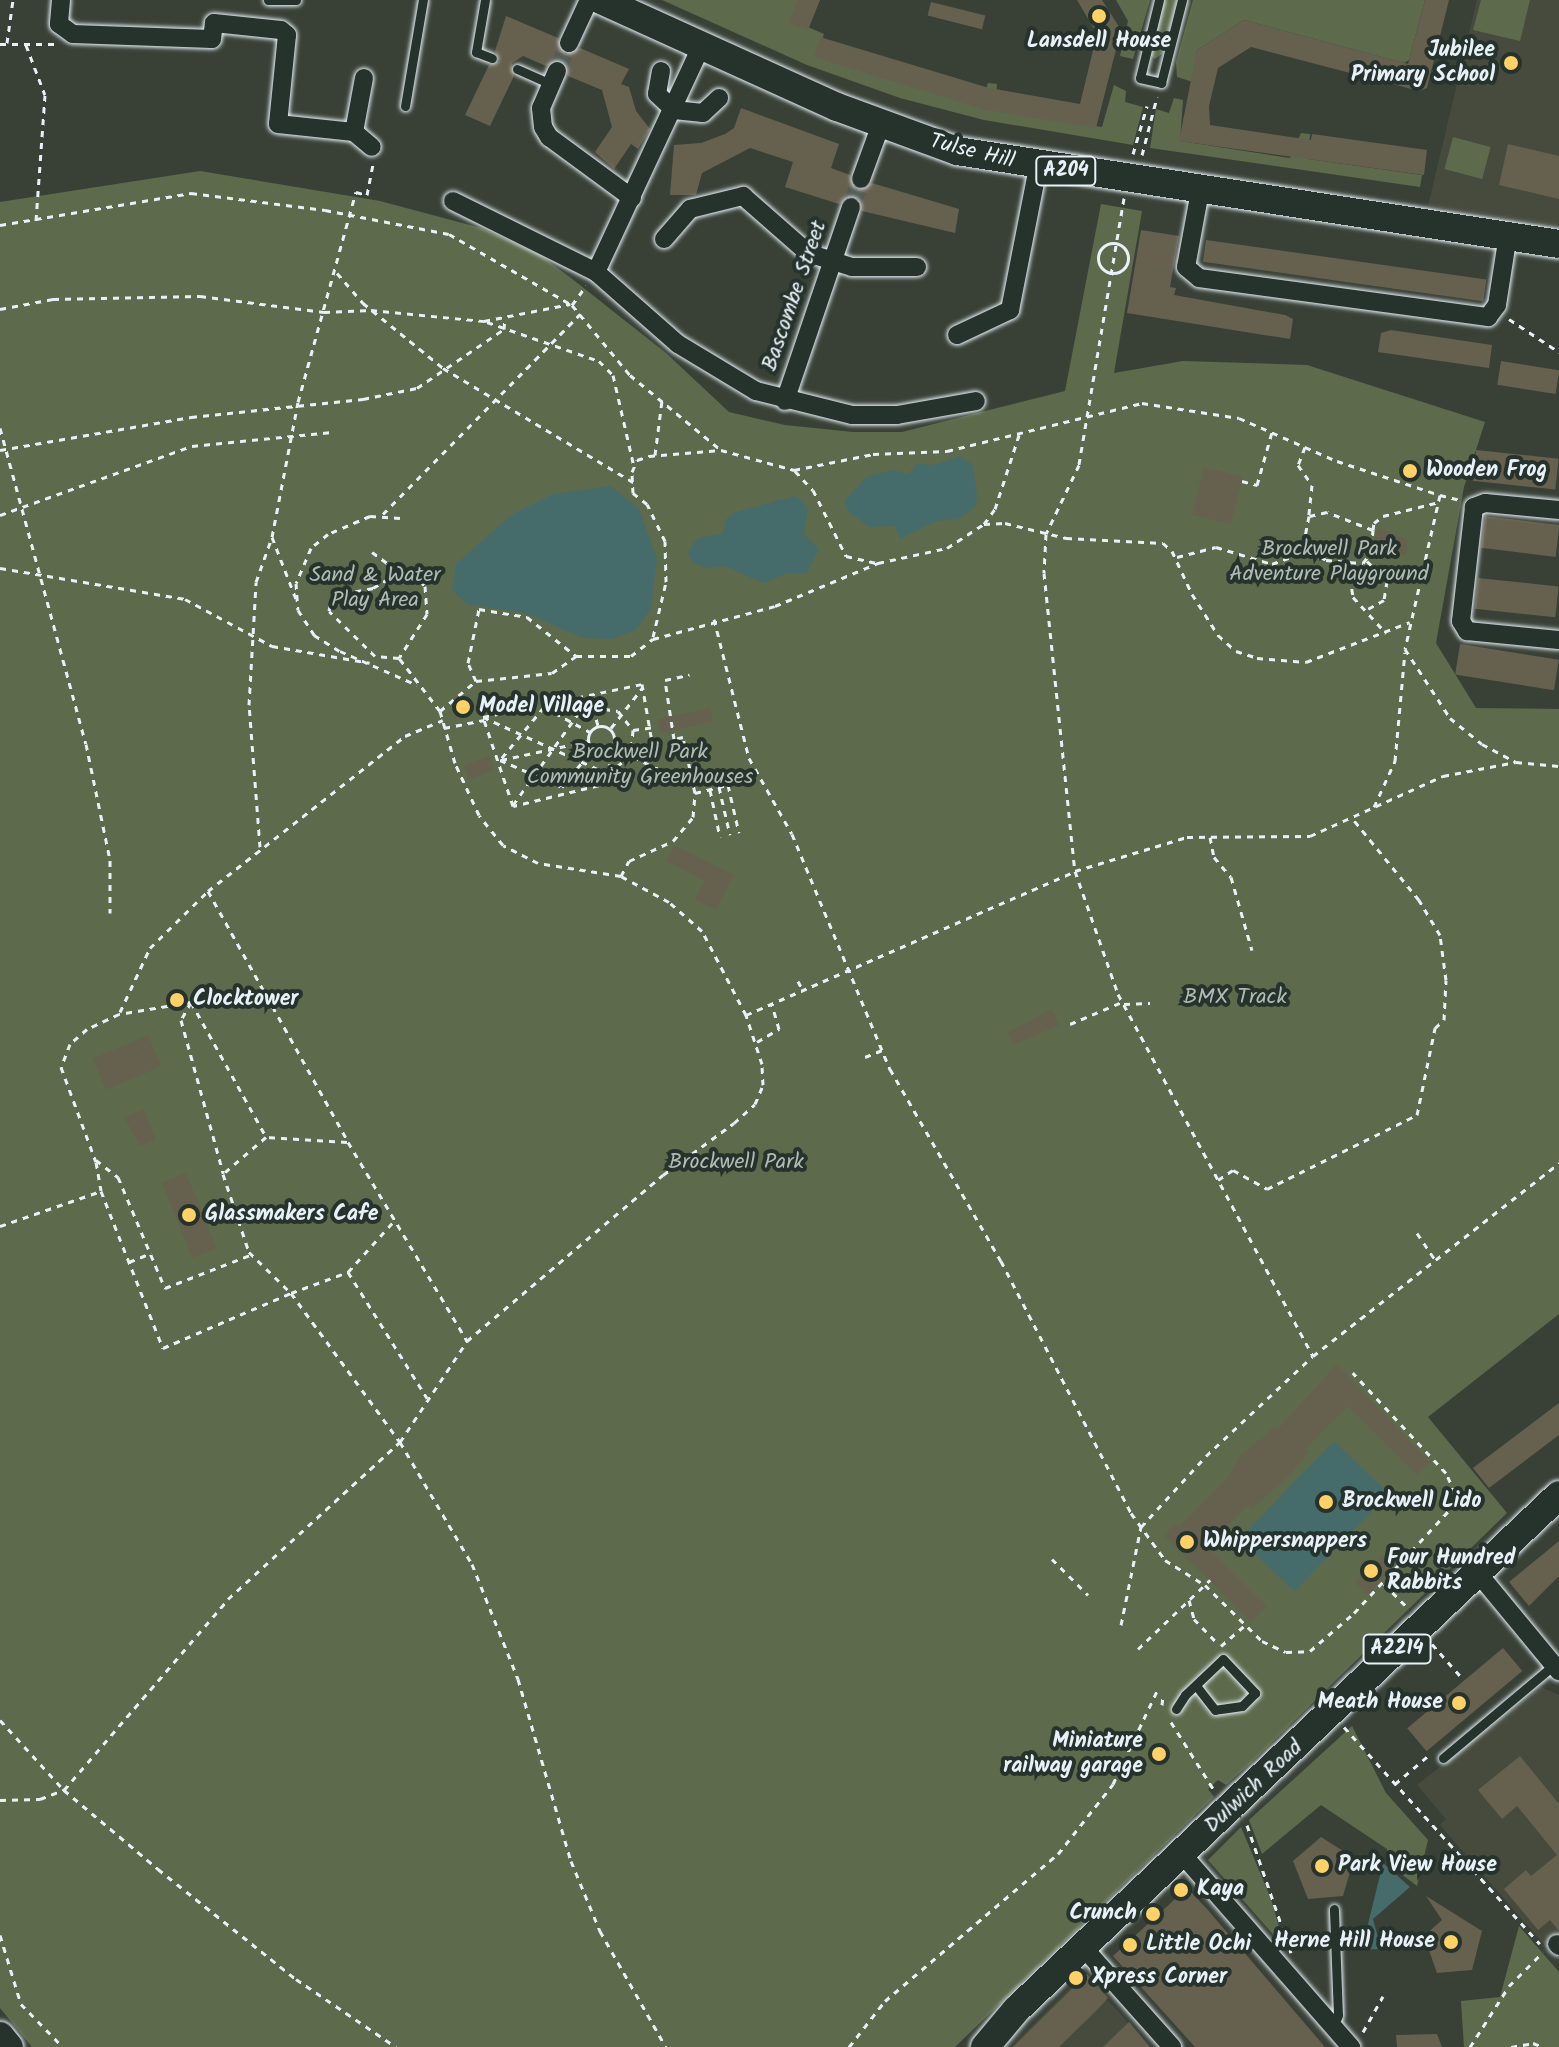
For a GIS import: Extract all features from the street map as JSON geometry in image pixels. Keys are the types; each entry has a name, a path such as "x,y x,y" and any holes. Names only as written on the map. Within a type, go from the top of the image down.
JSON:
{"main road":[{"name":"Tulse Hill","path":"601,0 701,47 881,124 957,151 1038,167 1559,244"},
{"name":"Dulwich Road","path":"985,2047 1083,1947 1559,1495"},
{"path":"0,2036 9,2047"}],"street":[{"path":"61,0 59,24 73,34 212,39 214,23 281,30 287,35 278,124 354,132 372,147"},
{"path":"569,43 589,0"},
{"path":"596,272 701,47"},
{"path":"661,71 657,94 674,110 703,113 719,98"},
{"path":"553,77 541,108 549,137 632,198"},
{"path":"354,132 364,78"},
{"path":"861,179 881,124"},
{"path":"957,335 1010,310 1038,167"},
{"path":"1200,191 1186,267 1199,278 1497,317 1508,235"},
{"path":"664,239 690,209 743,196 794,245 852,267 917,267"},
{"path":"453,201 596,272 678,344 731,379 785,401 867,415 976,401"},
{"name":"Bascombe Street","path":"785,401 851,207"},
{"path":"1559,510 1485,503 1474,507 1462,628 1559,640"},
{"path":"1477,1572 1557,1668"},
{"path":"1182,1854 1334,2025 1355,2043"},
{"path":"1083,1947 1172,2047"}],"lane":[{"path":"268,0 296,0"},
{"path":"405,106 423,0"},
{"path":"485,0 476,52 492,58"},
{"path":"1159,0 1140,78 1161,83 1182,0"},
{"path":"517,69 553,77"},
{"path":"1176,1709 1196,1686 1223,1659 1255,1693 1242,1706 1215,1710 1196,1686"},
{"path":"1443,1758 1557,1668"},
{"path":"1334,1909 1338,2015 1334,2025"}],"path":[{"path":"7,43 13,0"},
{"path":"0,44 61,44 73,34"},
{"path":"26,45 45,95 36,221"},
{"path":"1132,158 1147,106"},
{"path":"1143,152 1154,108"},
{"path":"260,847 249,705 256,582 272,537 298,402 356,192 367,195 372,147"},
{"path":"1122,207 1079,465 1046,534 1044,573 1075,871 1123,1003 1313,1356"},
{"path":"1110,273 1123,269 1128,261 1127,251 1115,242"},
{"path":"1110,273 1097,257 1102,247 1115,242"},
{"path":"336,271 371,310 443,368 495,396 633,482"},
{"path":"0,309 53,299 200,296 324,312 371,310 484,321 571,305 596,272"},
{"path":"298,602 296,583 311,548 328,534 382,515 495,396 580,314"},
{"path":"1497,317 1559,352"},
{"path":"504,329 505,318"},
{"path":"484,321 599,361 613,375 634,467 633,493 647,504 665,541 665,593 653,639"},
{"path":"0,450 298,402 363,399 417,388 504,329"},
{"path":"655,455 662,400"},
{"path":"0,428 24,503 39,577 73,690 106,834 110,913"},
{"path":"0,515 24,503 45,501 192,446 332,432"},
{"path":"1242,481 1257,485 1272,432"},
{"path":"476,681 468,663 479,609 527,617 576,656 620,659 653,639 714,619 775,606 876,563 947,548 984,524 1006,485 1019,435"},
{"path":"1305,446 1298,465 1312,485 1305,536 1310,550"},
{"path":"634,467 637,460 655,455 721,450"},
{"path":"794,470 813,490 846,556 876,563"},
{"path":"1367,561 1373,530 1383,516 1439,502 1405,649 1395,761 1372,810"},
{"path":"1309,516 1337,514 1373,530"},
{"path":"382,515 400,518"},
{"path":"984,524 1005,523 1046,534 1155,542 1168,546 1205,617 1229,646 1246,655 1306,662 1412,621"},
{"path":"272,537 314,635 420,686"},
{"path":"1175,558 1216,547 1272,564 1310,550 1348,565 1367,561"},
{"path":"372,552 393,574"},
{"path":"1367,561 1387,581 1384,600 1368,609"},
{"path":"1348,565 1351,593 1386,633"},
{"path":"0,568 39,577 185,599 223,615 251,635 300,655 370,663"},
{"path":"0,1800 40,1799 64,1790 228,1599 400,1442 467,1341 755,1104 763,1085 756,1043 746,1015 719,959 692,920 621,876 538,863 503,845 479,815 440,711 399,658 375,656 329,611 332,596 373,588 393,574 412,572 430,601 414,638 399,658"},
{"path":"714,619 749,758 792,834 882,1050 1141,1527 1165,1560 1205,1585 1262,1641 1286,1652 1310,1651 1354,1613 1448,1516 1455,1493 1436,1464 1353,1373"},
{"path":"1405,649 1450,718 1482,744 1516,762"},
{"path":"440,711 476,681 552,673 576,656"},
{"path":"621,876 629,861 681,835 693,817 695,793 683,737 674,739 668,724 665,680 689,675"},
{"path":"444,728 589,695 643,687"},
{"path":"612,745 610,729 643,687"},
{"path":"643,687 657,769"},
{"path":"589,695 598,726"},
{"path":"513,806 589,695"},
{"path":"544,705 590,732"},
{"path":"498,760 544,705"},
{"path":"592,707 622,714 633,730 631,755 611,771"},
{"path":"484,719 613,778"},
{"path":"484,719 513,806"},
{"path":"119,1014 150,948 208,891 260,847 405,736 443,720"},
{"path":"598,726 610,729"},
{"path":"598,726 590,732 588,741 593,749 605,751"},
{"path":"633,730 652,727"},
{"path":"498,760 588,741"},
{"path":"612,745 657,769"},
{"path":"605,751 612,745"},
{"path":"562,790 593,749"},
{"path":"605,751 613,778"},
{"path":"498,760 562,790"},
{"path":"746,1015 1075,871 1187,837 1310,836 1443,776 1516,762 1559,766"},
{"path":"513,806 562,790 657,769"},
{"path":"695,793 728,785 739,833"},
{"path":"719,787 730,835"},
{"path":"710,790 720,837"},
{"path":"1218,1180 1233,1170 1267,1189 1417,1115 1435,1028 1444,1020 1446,980 1440,935 1419,900 1353,819"},
{"path":"1210,837 1214,857 1231,877 1252,950"},
{"path":"208,891 348,1142 467,1341"},
{"path":"798,981 803,991"},
{"path":"191,1002 119,1014 70,1044 61,1067 96,1160 101,1191 163,1348 348,1272 395,1220"},
{"path":"191,1002 266,1137"},
{"path":"191,1002 181,1020 223,1174 252,1254 291,1293 400,1442 472,1564 518,1679 571,1861 600,1931 666,2047"},
{"path":"1070,1024 1123,1003 1150,1003"},
{"path":"756,1043 779,1029 772,1004"},
{"path":"865,1057 882,1050"},
{"path":"223,1174 266,1137 348,1142"},
{"path":"96,1160 118,1177 165,1288 252,1254"},
{"path":"1121,1625 1141,1527 1206,1456 1313,1356 1559,1163"},
{"path":"0,1226 101,1191"},
{"path":"1417,1233 1436,1260"},
{"path":"129,1262 151,1253"},
{"path":"348,1272 428,1399"},
{"path":"1052,1559 1088,1595"},
{"path":"1138,1649 1210,1580"},
{"path":"1384,1584 1406,1607"},
{"path":"1189,1600 1194,1619 1220,1647 1223,1659"},
{"path":"1350,1609 1354,1613"},
{"path":"1220,1647 1245,1625"},
{"path":"1432,1644 1464,1680"},
{"path":"849,2047 885,2001 1058,1854 1113,1784 1158,1689"},
{"path":"1169,1719 1218,1797"},
{"path":"0,1720 64,1790 296,1979 396,2047"},
{"path":"1344,1727 1545,1950 1509,1986 1470,2047"},
{"path":"1244,1819 1292,1946 1289,1960"},
{"path":"0,1935 21,2004 63,2047"},
{"path":"1355,2043 1383,1996"},
{"path":"1511,2047 1543,2047"}],"shaded area":[{"name":"Jubilee Primary School","path":"1477,0 1559,0 1559,226 1428,206"},
{"path":"1541,1687 1559,1695 1559,1939 1546,1947 1440,1825 1446,1819 1417,1785"},
{"path":"1084,1974 1150,2047 1012,2047 1017,2041"}],"green space":[{"path":"662,0 800,0 792,20 824,34 817,55 981,104 988,83 997,84 995,109 1102,127 1114,85 1126,91 1125,102 1143,107 1133,145 984,120 900,98 807,65"},
{"path":"1116,0 1150,0 1133,59 1120,56 1128,21"},
{"path":"1164,0 1177,0 1164,52 1155,59 1151,56"},
{"path":"1193,0 1425,0 1409,60 1404,63 1244,20 1197,50 1193,82 1177,77 1176,62"},
{"path":"1481,0 1530,0 1520,41 1473,30"},
{"path":"1174,98 1183,100 1180,141 1290,158 1301,133 1310,134 1308,159 1422,175 1420,187 1150,148 1156,109 1169,113"},
{"path":"1453,137 1491,147 1482,179 1444,169"},
{"name":"Brockwell Park","path":"200,171 380,201 481,228 540,255 571,278 666,353 729,412 785,425 853,432 902,432 1065,391 1101,204 1142,211 1114,373 1183,361 1307,365 1485,422 1464,487 1436,643 1476,708 1559,709 1559,1314 1428,1417 1507,1513 1253,1761 1226,1785 1218,1780 1208,1789 1214,1797 955,2047 32,2047 0,2008 0,202"},
{"path":"1352,1726 1386,1793 1428,1840 1417,1886 1387,1863 1387,1849 1321,1805 1262,1854 1249,1820"},
{"path":"1241,1827 1271,1899 1285,1948 1208,1860"},
{"path":"1519,1926 1559,1972 1559,2047 1464,2047 1461,2001 1500,1997"}],"water":[{"path":"960,456 973,465 977,496 975,507 959,519 936,521 900,539 895,526 869,527 847,510 845,501 866,477 893,470 908,474 918,463 934,465"},
{"path":"611,486 639,509 657,558 651,608 636,630 611,639 583,638 525,613 467,604 452,590 456,564 511,515 553,494"},
{"path":"796,496 808,507 804,534 819,549 806,574 787,573 764,583 724,566 706,568 692,562 688,552 698,538 722,534 726,519 735,512"},
{"path":"1334,1441 1389,1494 1294,1592 1240,1539"},
{"path":"1383,1863 1410,1887 1373,1919 1381,1949 1352,1950 1353,1935 1344,1928 1367,1928"}],"building":[{"path":"798,0 820,0 808,30 788,23"},
{"path":"1077,0 1102,0 1121,30 1096,128 982,109 814,57 820,37 989,88 1080,104 1097,34"},
{"path":"1425,0 1449,0 1427,88 1419,91 1251,47 1218,68 1209,106 1210,125 1311,140 1312,134 1427,150 1424,175 1179,141 1197,50 1244,20 1408,64"},
{"path":"931,2 985,16 982,29 928,16"},
{"path":"506,16 558,38 565,54 580,48 629,69 621,84 629,87 636,111 650,129 638,149 631,144 614,169 595,152 612,127 602,90 568,76 561,60 546,66 523,56 512,63 514,76 490,126 465,115 489,65 499,61 495,51"},
{"path":"741,108 839,144 831,168 850,175 856,190 872,183 959,209 955,233 862,211 854,195 839,204 785,187 793,162 750,148 702,173 696,195 670,195 674,145 701,143 725,134 734,128"},
{"path":"1508,144 1559,156 1559,199 1499,185"},
{"path":"1141,230 1179,236 1170,287 1176,288 1174,295 1285,315 1293,319 1290,339 1127,313"},
{"path":"1206,240 1486,279 1483,301 1203,262"},
{"path":"1391,330 1492,345 1489,368 1378,352 1381,333"},
{"path":"1501,361 1559,370 1556,394 1497,385"},
{"path":"1476,450 1559,459 1555,490 1473,481"},
{"path":"1204,467 1243,477 1231,524 1192,515"},
{"path":"1485,516 1559,525 1556,557 1481,548"},
{"path":"1378,528 1409,540 1405,555 1373,546"},
{"path":"1478,578 1559,586 1555,617 1475,609"},
{"path":"1460,644 1559,660 1554,690 1455,675"},
{"path":"710,708 713,722 660,733 657,719"},
{"path":"489,756 494,770 469,779 464,765"},
{"path":"674,845 734,875 716,910 695,899 705,881 666,861"},
{"path":"1052,1009 1059,1025 1013,1045 1008,1032"},
{"path":"148,1035 161,1066 106,1090 93,1058"},
{"path":"144,1109 156,1140 140,1146 124,1117"},
{"name":"Glassmakers Cafe","path":"186,1173 216,1248 192,1258 162,1183"},
{"path":"1337,1364 1430,1462 1417,1475 1348,1406 1306,1448 1309,1452 1288,1476 1252,1509 1248,1505 1207,1547 1267,1606 1251,1622 1164,1535 1175,1524 1179,1527 1228,1478 1239,1457 1275,1426 1278,1429"},
{"path":"1559,1403 1559,1435 1489,1488 1473,1468"},
{"path":"1559,1541 1559,1576 1529,1606 1509,1582"},
{"path":"1383,1555 1395,1567 1367,1595 1355,1583"},
{"name":"Meath House","path":"1503,1648 1522,1671 1427,1751 1407,1728"},
{"path":"1520,1756 1559,1804 1559,1931 1550,1920 1538,1930 1504,1889 1526,1870 1531,1876 1557,1855 1517,1806 1502,1819 1478,1790"},
{"name":"Park View House","path":"1321,1837 1354,1858 1343,1896 1308,1899 1293,1861"},
{"path":"1187,1888 1325,2047 1195,2047 1113,1956"},
{"name":"Herne Hill House","path":"1426,1896 1482,1931 1472,1970 1437,1973 1424,1936 1442,1920"},
{"path":"1087,1974 1108,1998 1099,2008 1059,2047 1013,2047"},
{"path":"1129,2022 1150,2047 1103,2047"},
{"path":"1437,2034 1442,2047 1397,2047 1396,2035"}],"tunnel":[{"path":"557,71 569,43"},
{"path":"851,207 861,179"}],"place":[{"name":"Lansdell House","path":"1099,16"},
{"name":"Jubilee Primary School","path":"1511,63"},
{"name":"Wooden Frog","path":"1410,471"},
{"name":"Model Village","path":"463,707"},
{"name":"Clocktower","path":"177,1000"},
{"name":"Glassmakers Cafe","path":"189,1215"},
{"name":"Brockwell Lido","path":"1326,1502"},
{"name":"Whippersnappers","path":"1187,1542"},
{"name":"Four Hundred Rabbits","path":"1371,1571"},
{"name":"Meath House","path":"1459,1703"},
{"name":"Miniature railway garage","path":"1159,1754"},
{"name":"Park View House","path":"1322,1866"},
{"name":"Kaya","path":"1181,1890"},
{"name":"Crunch","path":"1153,1914"},
{"name":"Herne Hill House","path":"1451,1942"},
{"name":"Little Ochi","path":"1130,1945"},
{"name":"Xpress Corner","path":"1076,1978"}],"park label":[{"name":"Brockwell Park Adventure Playground","path":"1329,562"},
{"name":"Sand & Water Play Area","path":"375,588"},
{"name":"Brockwell Park Community Greenhouses","path":"640,764"},
{"name":"BMX Track","path":"1235,998"}]}
